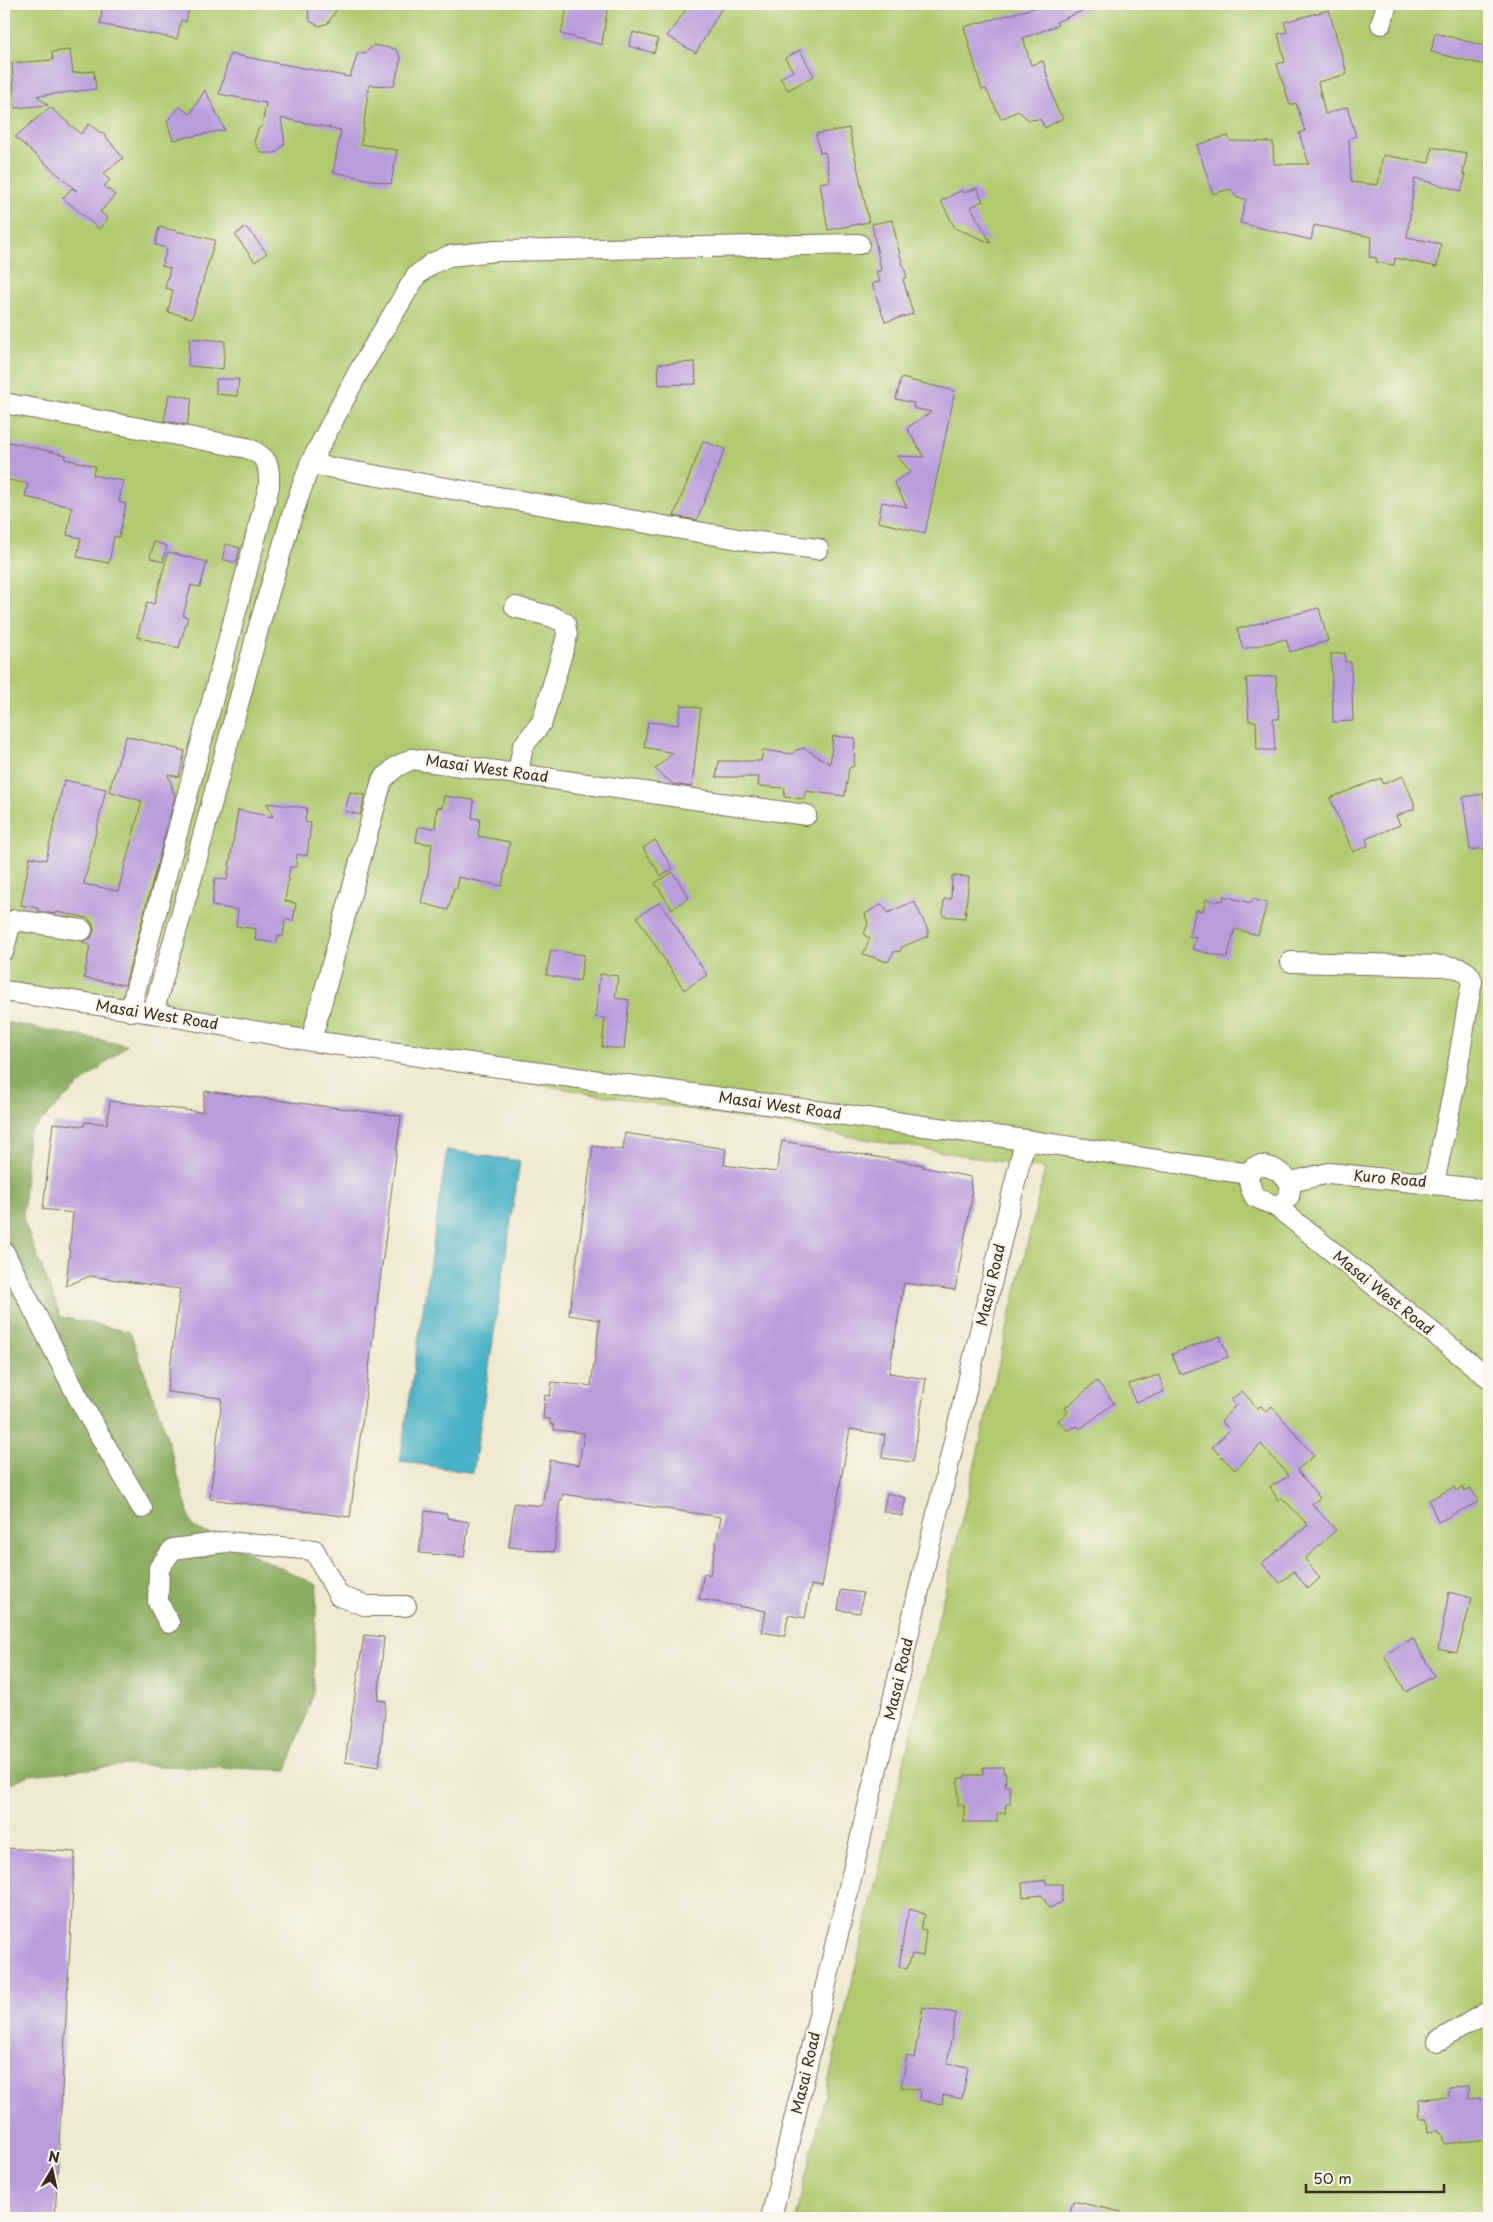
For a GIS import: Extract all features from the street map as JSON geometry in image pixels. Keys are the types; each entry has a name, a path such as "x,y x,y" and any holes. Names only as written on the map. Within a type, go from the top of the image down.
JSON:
{"street":[{"path":"1381,24 1387,4"},
{"path":"153,1013 194,873 259,626 292,515 310,464 359,370 405,291 416,276 431,264 449,256 496,251 859,244"},
{"path":"4,403 247,448 262,455 269,465 269,487 130,1010"},
{"path":"310,464 750,541 818,549"},
{"path":"515,607 565,622 567,636 542,722 523,746 518,773"},
{"name":"Masai West Road","path":"311,1041 382,780 396,767 412,759 806,815"},
{"path":"4,950 10,924 15,920 82,930"},
{"path":"1291,962 1444,966 1464,970 1470,974 1472,981 1454,1088 1434,1183"},
{"name":"Masai West Road","path":"4,991 153,1013 311,1041 1025,1140 1248,1174"},
{"name":"Masai Road","path":"771,2218 1025,1140"},
{"path":"1265,1166 1276,1170 1291,1182 1289,1197 1277,1207 1255,1197 1248,1186 1248,1174 1254,1168 1265,1166"},
{"name":"Kuro Road","path":"1291,1182 1329,1173 1489,1190"},
{"name":"Masai West Road","path":"1277,1207 1489,1378"},
{"path":"4,1252 81,1403 142,1508"},
{"path":"168,1623 158,1602 158,1568 173,1549 226,1542 314,1550 339,1596 366,1606 406,1606"},
{"path":"1438,2041 1489,2012"}],"green space":[{"path":"4,4 1489,4 1489,2218 796,2218 1045,1169 4,995"},
{"path":"4,1022 127,1045 72,1091 28,1134 23,1219 61,1317 130,1332 163,1424 192,1526 317,1585 313,1695 287,1770 128,1765 29,1775 4,1786"}],"water":[{"path":"447,1150 520,1161 473,1473 400,1461"}],"building":[{"path":"103,4 190,4 186,22 181,20 177,39 100,24"},
{"path":"312,4 340,4 328,23 319,26 310,21 308,11"},
{"path":"568,4 608,4 602,45 561,34"},
{"path":"690,4 724,4 696,53 667,36"},
{"path":"1048,4 1098,4 1056,22 1058,25 1023,38 1031,65 1043,61 1056,107 1063,118 1045,128 1040,119 1029,120 1018,111 1001,119 986,89 982,90 964,27"},
{"path":"1329,10 1347,74 1318,82 1325,114 1347,107 1356,136 1349,139 1351,182 1378,185 1383,155 1429,163 1432,147 1467,153 1463,174 1466,175 1461,191 1415,178 1407,237 1441,244 1437,267 1395,258 1394,265 1376,262 1377,258 1369,257 1372,237 1314,225 1311,240 1240,223 1246,199 1237,198 1230,189 1213,194 1197,145 1219,138 1228,136 1230,141 1273,142 1274,164 1309,164 1299,133 1305,131 1296,103 1290,105 1277,64 1285,62 1278,34 1287,32 1284,22"},
{"path":"633,32 658,39 654,53 629,46"},
{"path":"1435,33 1489,47 1489,66 1431,52"},
{"path":"373,45 396,49 401,58 394,86 369,85 361,144 397,150 391,184 333,172 341,130 281,118 285,143 276,153 262,153 254,142 258,129 262,126 266,103 219,94 230,54 350,77 358,53 365,54"},
{"path":"70,50 73,73 94,71 96,89 37,96 48,105 15,108 12,63 53,60 52,52"},
{"path":"800,50 814,76 788,90 780,78 793,71 785,58"},
{"path":"205,90 225,130 173,140 167,121 180,107 190,114"},
{"path":"50,107 81,134 89,124 102,132 123,158 103,174 110,180 104,186 115,195 100,212 108,218 99,229 63,198 72,188 77,191 15,137"},
{"path":"849,128 869,222 828,230 820,183 830,181 825,152 820,153 816,134"},
{"path":"977,188 983,201 971,207 991,243 955,228 941,201 962,190 964,193"},
{"path":"892,220 907,277 903,279 913,314 885,322 872,284 880,281 876,272 881,270 872,224"},
{"path":"159,227 215,240 192,318 168,312 173,290 165,288 170,268 162,266 167,248 155,245"},
{"path":"246,227 267,253 255,262 235,235"},
{"path":"190,338 225,341 223,369 188,366"},
{"path":"695,362 696,384 659,385 658,364"},
{"path":"901,378 955,391 925,533 878,522 882,502 907,507 894,482 911,472 897,456 924,457 907,428 931,412 913,408 914,403 896,399"},
{"path":"216,379 239,379 237,396 216,394"},
{"path":"169,394 192,398 187,425 164,421"},
{"path":"4,441 66,455 65,459 95,466 93,475 123,481 119,502 126,504 119,537 114,536 109,563 77,557 81,538 67,535 72,507 25,497 28,484 4,479"},
{"path":"703,441 725,449 697,520 674,516"},
{"path":"154,542 167,546 163,562 150,558"},
{"path":"226,544 240,548 236,563 222,559"},
{"path":"168,552 207,562 200,587 191,585 183,616 188,617 179,648 137,637 147,602 154,604"},
{"path":"1319,608 1328,641 1290,652 1286,639 1243,649 1237,629"},
{"path":"1345,653 1345,662 1351,662 1353,721 1333,722 1331,654"},
{"path":"1276,676 1279,719 1273,719 1275,750 1257,750 1256,721 1249,721 1246,678"},
{"path":"681,705 701,708 692,787 673,784 655,769 673,753 644,747 648,722 678,725"},
{"path":"126,736 185,751 179,777 168,774 175,797 125,985 84,978 90,945 83,943 83,941 91,938 94,931 93,925 88,918 57,912 56,914 38,911 38,908 21,905 30,857 46,860 64,780 106,789 84,884 118,891 142,801 109,791"},
{"path":"833,736 855,738 854,766 849,768 845,796 805,791 805,799 784,797 785,788 758,786 759,777 716,777 719,761 761,761 763,750 792,754 796,750 804,748 830,764"},
{"path":"1403,776 1414,803 1414,809 1396,816 1400,825 1366,839 1368,846 1353,852 1330,798 1381,778 1383,784"},
{"path":"350,792 365,795 360,815 345,811"},
{"path":"1484,794 1489,848 1470,850 1463,797"},
{"path":"444,796 474,800 472,818 480,819 478,836 510,842 502,886 458,877 457,889 454,888 448,910 421,903 432,844 416,842 418,827 435,828 437,807 442,808"},
{"path":"267,803 307,808 305,822 311,823 307,856 297,854 296,867 290,867 285,901 296,903 293,921 285,919 283,937 278,936 277,943 255,940 256,929 236,926 238,910 212,906 215,878 227,880 238,810 273,817"},
{"path":"655,840 673,869 661,876 643,848"},
{"path":"673,872 689,898 672,909 655,883"},
{"path":"952,876 969,877 965,918 943,916 944,899 951,899"},
{"path":"1224,896 1251,903 1253,899 1267,903 1258,935 1235,929 1227,958 1192,949 1196,937 1189,936 1196,910 1203,911 1206,899 1218,902 1219,900 1223,901"},
{"path":"914,901 928,930 928,936 902,947 900,951 894,952 888,962 863,954 870,938 864,935 868,923 865,914 882,904 888,913"},
{"path":"660,902 707,975 684,990 637,917"},
{"path":"551,950 584,955 580,981 546,975"},
{"path":"600,974 618,976 615,998 629,1000 624,1049 602,1047 605,1018 595,1017"},
{"path":"205,1091 401,1116 350,1517 210,1499 222,1398 167,1392 180,1289 90,1276 66,1286 73,1213 43,1209 53,1123 84,1126 85,1122 107,1124 110,1101 202,1112"},
{"path":"625,1133 726,1149 724,1165 776,1172 782,1141 924,1165 923,1167 970,1177 972,1198 955,1290 904,1283 889,1373 926,1379 913,1462 882,1458 885,1435 850,1429 822,1587 811,1585 805,1618 788,1615 785,1636 762,1632 766,1611 699,1599 704,1573 710,1575 721,1517 563,1494 562,1500 560,1500 554,1552 509,1547 514,1503 542,1506 550,1460 579,1465 584,1433 554,1430 554,1425 550,1424 550,1419 543,1418 545,1395 550,1396 552,1382 591,1386 600,1320 569,1315 593,1146 623,1150"},
{"path":"1220,1336 1228,1357 1180,1374 1172,1354"},
{"path":"1159,1375 1164,1392 1135,1402 1129,1384"},
{"path":"1097,1381 1114,1403 1080,1429 1078,1426 1067,1430 1058,1420 1068,1412 1065,1408"},
{"path":"1242,1391 1257,1408 1261,1406 1266,1412 1272,1406 1314,1456 1297,1470 1320,1498 1312,1504 1336,1530 1305,1559 1320,1578 1308,1589 1294,1571 1280,1583 1262,1563 1308,1525 1282,1498 1278,1500 1270,1487 1289,1476 1261,1444 1235,1470 1212,1447 1230,1430 1221,1421 1236,1405 1231,1400"},
{"path":"1454,1487 1456,1491 1462,1487 1464,1491 1471,1488 1478,1502 1438,1522 1429,1500"},
{"path":"887,1493 906,1498 902,1516 883,1511"},
{"path":"425,1511 447,1514 447,1518 469,1522 464,1557 419,1553"},
{"path":"841,1590 863,1593 860,1613 838,1610"},
{"path":"1449,1592 1472,1598 1457,1653 1438,1649"},
{"path":"364,1635 384,1637 378,1700 386,1701 379,1767 345,1762"},
{"path":"1413,1638 1434,1676 1406,1692 1384,1655"},
{"path":"983,1767 1003,1767 1003,1773 1006,1773 1005,1786 1010,1786 1010,1804 1006,1804 1005,1813 997,1813 997,1822 964,1822 964,1805 958,1805 958,1778 965,1778 965,1775 983,1775"},
{"path":"4,1848 75,1852 55,2218 4,2218"},
{"path":"1046,1880 1046,1884 1062,1884 1062,1902 1049,1908 1042,1895 1023,1897 1022,1883"},
{"path":"910,1909 925,1914 920,1929 926,1930 923,1956 912,1954 907,1969 899,1967 906,1920"},
{"path":"923,2007 956,2013 947,2063 968,2067 962,2099 943,2095 942,2104 919,2100 920,2090 901,2087 907,2056 914,2058"},
{"path":"1469,2086 1469,2099 1480,2098 1480,2100 1489,2100 1489,2139 1444,2144 1442,2133 1439,2134 1439,2131 1428,2132 1427,2119 1420,2119 1419,2099 1448,2097 1448,2087"},
{"path":"1073,2201 1121,2212 1120,2218 1069,2218"}]}
